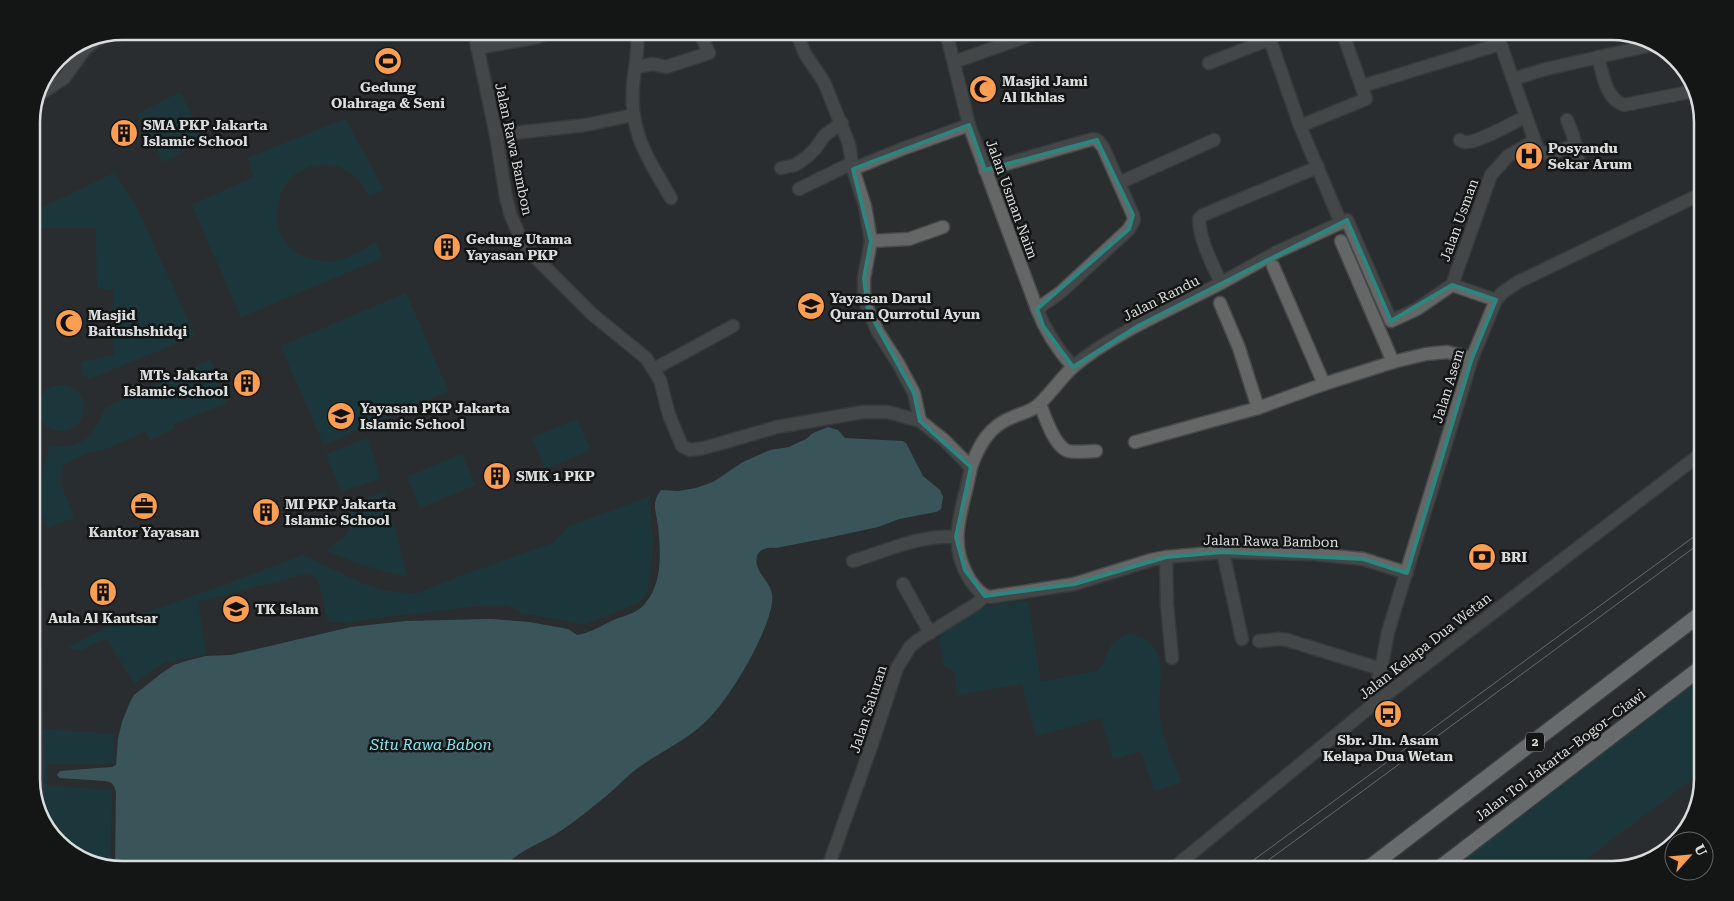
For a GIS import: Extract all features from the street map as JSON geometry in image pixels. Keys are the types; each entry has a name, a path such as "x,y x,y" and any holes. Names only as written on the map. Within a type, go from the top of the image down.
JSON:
{"highway":[{"name":"Jalan Tol Jakarta–Bogor–Ciawi","path":"1378,861 1694,619"},
{"name":"Jalan Tol Jakarta–Bogor–Ciawi","path":"1449,861 1694,673"}],"street":[{"name":"Jalan Rawa Bambon","path":"476,40 511,216 524,244 532,255 592,314 646,358 660,380 669,415 682,446 690,450 704,448 777,426 855,413 888,412 920,421 944,440 971,467"},
{"path":"477,48 521,40"},
{"path":"638,40 633,84 633,115 639,142 671,198"},
{"path":"636,67 653,64 666,67 709,53 703,40"},
{"path":"800,40 805,54 824,82 850,144 853,166 865,206 871,241 864,278 864,294 868,310 878,332 910,386 918,406 920,421"},
{"name":"Jalan Usman Naim","path":"948,40 969,125 1043,326 1063,356 1073,367"},
{"path":"954,62 1016,40"},
{"path":"1209,63 1257,40"},
{"path":"1270,40 1300,126 1341,223"},
{"path":"1300,126 1366,98 1345,40"},
{"path":"1362,86 1490,40"},
{"path":"1499,40 1536,145 1544,153 1576,145"},
{"path":"1513,79 1644,47"},
{"path":"47,89 64,78 85,49"},
{"path":"1598,57 1611,97 1624,105 1688,92"},
{"path":"496,135 586,125 633,115"},
{"path":"1460,140 1468,142 1480,139 1526,117"},
{"path":"1567,120 1576,145 1579,163"},
{"path":"781,168 807,157 815,150 825,135 842,124"},
{"path":"799,189 853,166 969,125"},
{"path":"985,170 1093,139 1097,140 1102,146 1133,215 1133,224 1080,276 1037,310"},
{"path":"1119,183 1214,140"},
{"name":"Jalan Usman","path":"1452,285 1491,175 1508,156 1536,145"},
{"name":"Jalan Randu","path":"971,467 977,450 990,431 1000,423 1034,409 1073,367 1104,345 1221,284 1205,249 1199,219 1203,215 1318,167"},
{"name":"Jalan Asem","path":"1370,707 1381,669 1388,632 1472,358 1496,300 1502,292 1518,282 1694,198"},
{"path":"1221,284 1277,252 1347,220 1391,321 1417,309 1452,285 1496,300"},
{"path":"871,241 909,239 943,227"},
{"path":"1341,241 1392,362"},
{"path":"1273,266 1324,384"},
{"path":"1220,303 1239,348 1258,408"},
{"path":"654,369 734,326"},
{"path":"1135,442 1258,408 1392,362 1426,354 1447,352 1472,358"},
{"path":"1040,404 1049,427 1058,442 1068,450 1096,451"},
{"name":"Jalan Kelapa Dua Wetan","path":"1182,861 1370,707 1694,459"},
{"path":"971,467 956,537 965,570 977,588 986,596"},
{"path":"852,561 913,541 944,536 956,537"},
{"name":"Jalan Rawa Bambon","path":"986,596 990,597 1074,584 1166,557 1223,552 1313,554 1363,559 1407,573"},
{"path":"1223,552 1242,638"},
{"path":"1166,557 1166,604 1172,658"},
{"path":"903,584 930,633"},
{"name":"Jalan Saluran","path":"830,861 897,668 910,647 986,596"},
{"path":"1258,641 1287,640 1381,669"}],"highlighted area":[{"path":"969,125 985,170 1097,140 1133,215 1129,229 1037,309 1043,326 1073,367 1138,326 1347,220 1391,321 1452,285 1496,300 1472,358 1407,573 1363,559 1223,552 1166,557 1074,584 985,596 965,570 956,537 971,467 920,421 914,393 868,310 864,278 871,241 853,169"}],"shaded area":[{"path":"180,92 205,140 163,162 138,114"},
{"path":"345,119 384,190 369,196 358,179 349,171 330,165 310,166 294,175 283,188 278,205 277,222 282,238 294,251 312,259 334,261 346,258 376,242 382,258 241,317 192,205 254,177 248,158"},
{"path":"114,173 137,208 195,336 89,379 81,373 82,362 114,355 114,290 97,288 96,228 43,228 40,226 40,209"},
{"path":"406,293 448,391 324,445 281,346"},
{"path":"210,360 227,403 174,424 175,428 150,440 146,431 106,449 87,453 64,464 60,481 74,518 47,528 40,508 40,482 50,446 72,445 86,439 96,427 105,408"},
{"path":"52,386 70,386 80,395 84,403 83,417 70,430 52,430 40,418 40,398"},
{"path":"577,419 590,450 545,469 532,438"},
{"path":"368,438 380,479 341,491 326,454"},
{"path":"462,454 475,485 420,508 407,477"},
{"path":"385,492 407,576 366,566 327,551 343,538 349,529 349,504"},
{"path":"649,497 653,542 647,593 640,602 583,624 522,613 507,605 477,606 347,622 328,622 318,579 308,573 198,602 206,654 163,663 135,684 106,638 82,650 67,648 113,624 303,555 359,582 382,590 416,594 460,576 551,544 570,526"},
{"path":"1028,602 1041,682 1097,671 1103,664 1111,645 1129,633 1144,639 1153,647 1159,657 1161,668 1159,706 1161,727 1181,782 1155,791 1141,751 1113,759 1101,718 1036,736 1022,684 957,695 955,673 944,666 939,642 942,631 971,611 984,606"},
{"path":"1694,673 1694,778 1583,861 1448,861"},
{"path":"40,729 114,734 115,764 47,764 47,786 112,790 110,860 96,857 76,847 60,833 48,815 40,784"}],"water":[{"name":"Situ Rawa Babon","path":"828,427 838,430 845,438 902,441 906,443 923,476 940,490 943,497 941,509 936,512 899,519 878,527 760,551 756,561 757,566 772,594 769,615 751,657 737,682 719,706 706,722 696,730 635,770 575,821 522,852 510,861 115,860 116,792 113,785 107,781 60,778 57,775 60,771 112,767 116,765 118,739 122,722 134,695 174,665 186,661 206,656 231,655 351,627 406,621 491,619 529,622 568,629 577,635 592,631 633,612 643,606 650,598 659,568 660,547 655,503 661,490 678,491 696,488 713,482 743,462 770,450 789,447 806,439 813,433"}],"tram line":[{"path":"1252,861 1694,537"},
{"path":"1267,861 1694,548"}],"place":[{"name":"Gedung Olahraga & Seni","path":"388,61"},
{"name":"Masjid Jami Al Ikhlas","path":"983,89"},
{"name":"SMA PKP Jakarta Islamic School","path":"124,133"},
{"name":"Posyandu Sekar Arum","path":"1529,156"},
{"name":"Gedung Utama Yayasan PKP","path":"447,247"},
{"name":"Yayasan Darul Quran Qurrotul Ayun","path":"811,306"},
{"name":"Masjid Baitushshidqi","path":"69,323"},
{"name":"MTs Jakarta Islamic School","path":"247,383"},
{"name":"Yayasan PKP Jakarta Islamic School","path":"341,416"},
{"name":"SMK 1 PKP","path":"497,476"},
{"name":"Kantor Yayasan","path":"144,506"},
{"name":"MI PKP Jakarta Islamic School","path":"266,512"},
{"name":"BRI","path":"1482,557"},
{"name":"Aula Al Kautsar","path":"103,592"},
{"name":"TK Islam","path":"236,609"},
{"name":"Sbr. Jln. Asam Kelapa Dua Wetan","path":"1388,714"}]}
